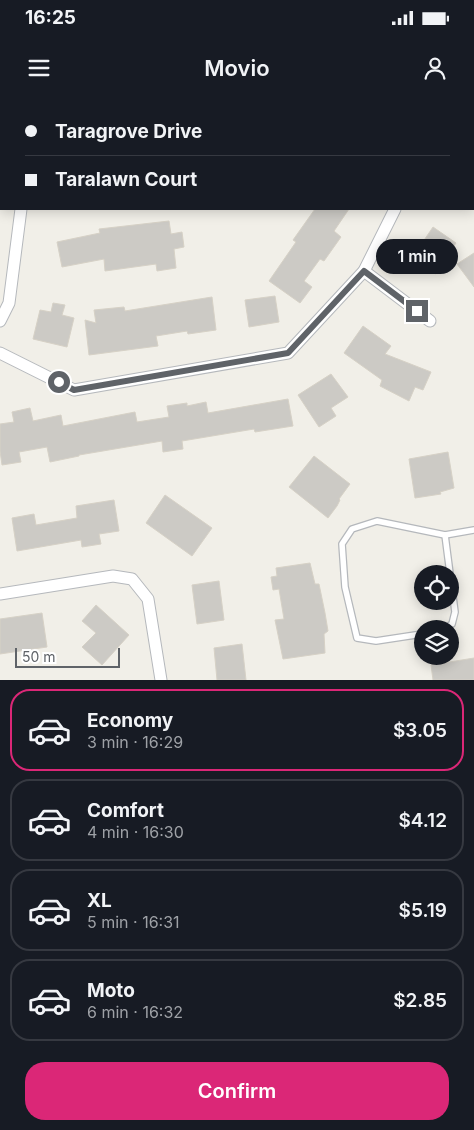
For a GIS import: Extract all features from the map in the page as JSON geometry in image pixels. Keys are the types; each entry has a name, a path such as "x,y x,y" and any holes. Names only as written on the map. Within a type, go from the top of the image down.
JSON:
{"street":[{"path":"0,321 9,303 21,210"},
{"path":"0,353 74,390 288,353 364,271 394,210"},
{"path":"364,271 430,321"},
{"path":"0,594 113,576 132,579 148,599 161,680"}],"lane":[{"path":"414,635 376,641 357,638 345,588 342,544 352,529 377,521 445,535 474,530"},
{"path":"445,535 455,612 453,620"}],"building":[{"path":"314,210 348,210 334,231 341,237 324,261 320,259 304,281 312,287 300,303 269,281 296,242 293,240"},
{"path":"169,221 171,234 182,232 184,247 174,249 176,268 157,271 156,264 105,271 104,259 62,267 57,242 100,233 99,229"},
{"path":"433,227 456,243 436,274 412,258"},
{"path":"474,253 474,287 457,264"},
{"path":"275,296 279,322 249,327 245,300"},
{"path":"212,297 216,330 188,334 187,331 156,336 158,346 89,355 85,320 96,323 94,310 124,307 125,311"},
{"path":"53,303 65,305 62,315 74,318 67,347 33,339 40,310 51,312"},
{"path":"363,326 391,346 385,354 431,372 423,390 415,387 409,401 380,386 382,380 344,353"},
{"path":"331,374 348,397 331,408 336,416 319,427 298,395"},
{"path":"288,399 293,426 255,432 254,429 182,441 183,449 163,452 162,441 79,455 50,462 47,447 19,452 21,462 2,465 0,424 14,422 12,412 30,408 33,421 61,415 63,426 135,412 137,422 169,417 167,406 187,403 187,406 206,402 208,413"},
{"path":"448,452 454,488 440,492 441,494 415,498 409,459"},
{"path":"314,456 350,484 328,518 289,487"},
{"path":"165,495 212,528 192,556 146,523"},
{"path":"114,500 119,531 99,534 101,544 82,547 81,540 17,551 12,518 34,514 36,525 77,518 76,506"},
{"path":"310,563 315,584 319,584 328,631 324,634 325,653 283,659 275,620 284,619 279,589 273,590 271,577 277,576 276,568"},
{"path":"219,581 224,620 197,624 192,585"},
{"path":"96,605 129,635 102,665 82,647 96,633 82,621"},
{"path":"42,613 47,647 0,654 0,619"},
{"path":"242,644 246,680 217,680 214,648"},
{"path":"474,658 474,680 433,680 431,665 459,665 459,660"}],"route":[{"path":"59,382 74,390 288,353 364,271 417,311"}]}
